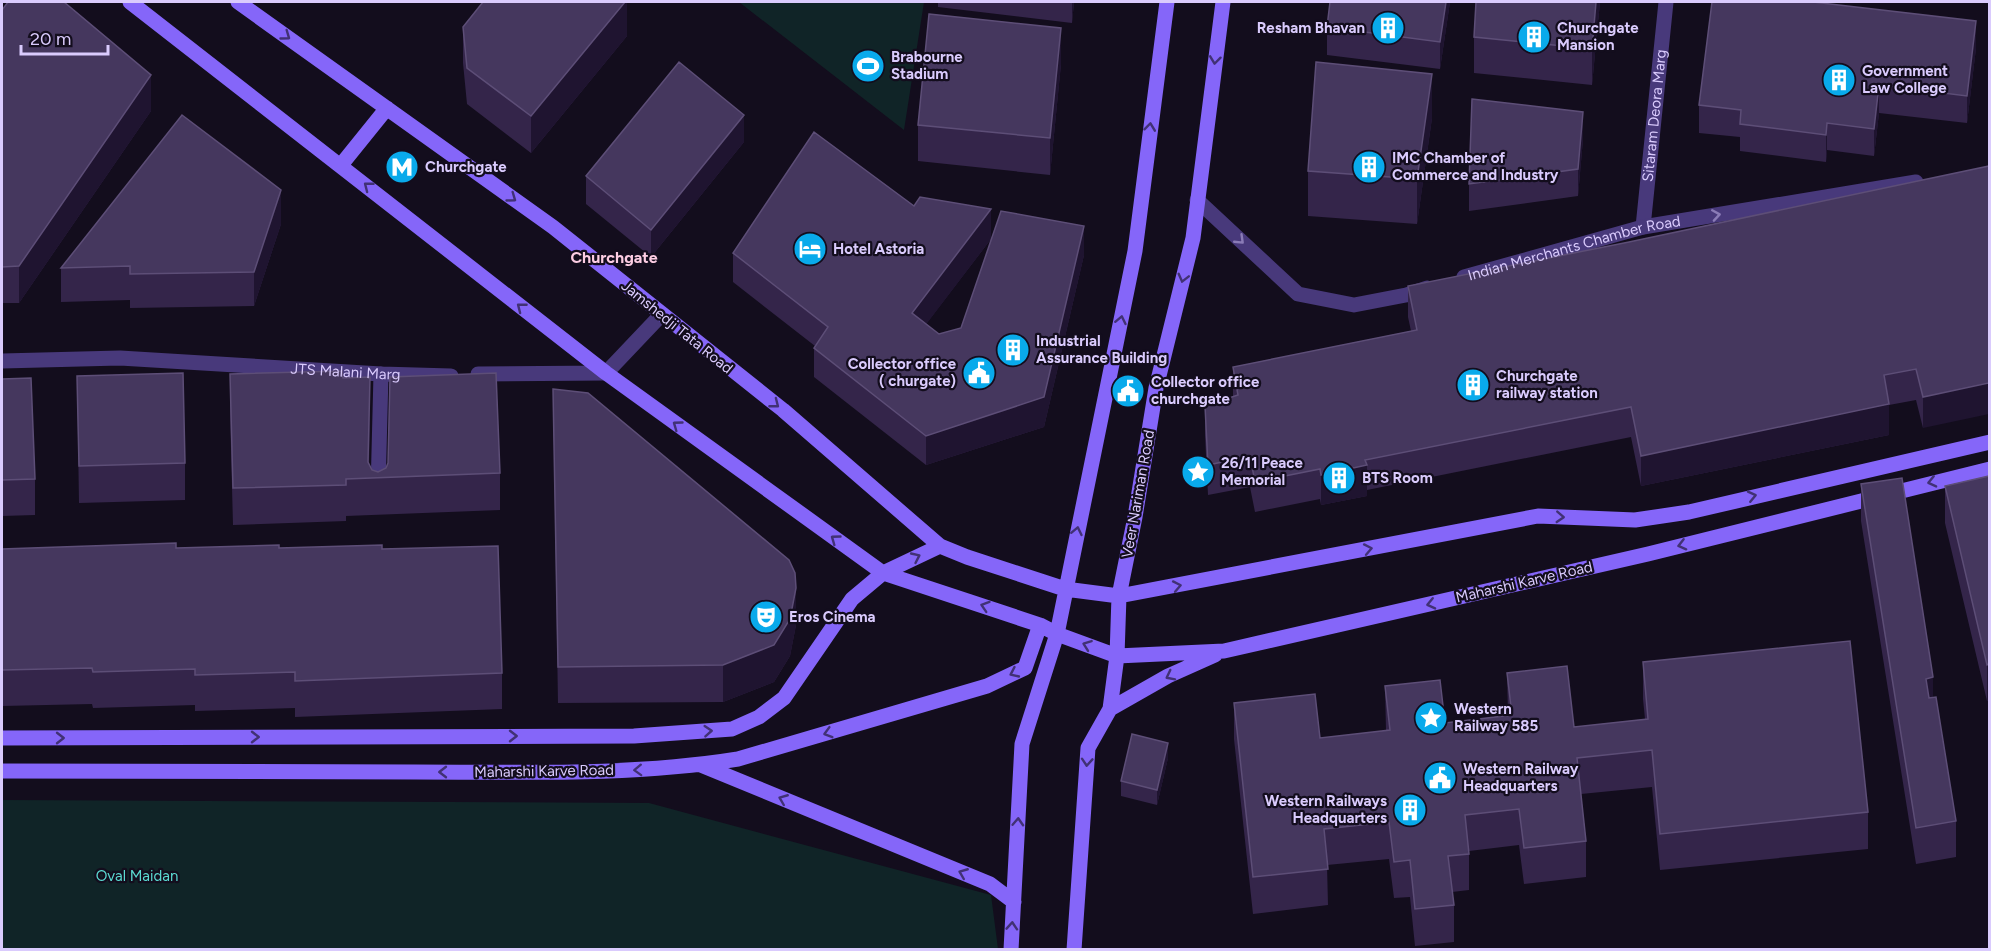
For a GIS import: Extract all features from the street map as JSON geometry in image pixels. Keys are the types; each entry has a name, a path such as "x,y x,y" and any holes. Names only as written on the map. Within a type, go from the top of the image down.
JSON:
{"main road":[{"path":"130,2 606,374 883,573 1040,625 1057,634"},
{"name":"Jamshedji Tata Road","path":"238,2 553,227 783,410 940,546 967,558 1065,589"},
{"path":"1011,950 1022,744 1057,634 1136,252 1167,2"},
{"name":"Veer Nariman Road","path":"1074,950 1088,748 1110,709 1117,656 1119,596 1135,517 1156,388 1193,238 1222,2"},
{"path":"341,165 387,108"},
{"path":"1065,589 1119,596 1538,516 1635,520 1689,512 1989,442"},
{"name":"Maharshi Karve Road","path":"1057,634 1117,656 1224,651 1648,554 1989,469"},
{"path":"2,738 634,736 732,729 759,717 784,698 852,599 883,573 940,546"},
{"name":"Maharshi Karve Road","path":"2,771 546,772 701,765 738,759 987,686 1025,668 1040,625"},
{"path":"1110,709 1168,676 1224,651"},
{"path":"701,765 990,884 1014,902"}],"street":[{"name":"Sitaram Deora Marg","path":"1642,227 1666,2"},
{"name":"Indian Merchants Chamber Road","path":"1197,200 1298,294 1354,305 1406,295 1642,227 1932,180"},
{"path":"606,374 662,314"},
{"name":"JTS Malani Marg","path":"2,361 120,358 381,374 445,376 520,373 606,374"},
{"path":"378,499 381,374"}],"green space":[{"name":"Brabourne Stadium","path":"739,2 924,2 904,130"},
{"name":"Oval Maidan","path":"2,800 649,803 991,895 998,949 2,949"}],"building":[{"path":"8,2 64,2 151,75 19,266 2,267 2,10"},
{"path":"483,2 625,2 531,116 467,68 463,27"},
{"path":"1330,2 1446,2 1440,42 1327,27"},
{"path":"1476,2 1596,2 1592,49 1474,37"},
{"name":"Government Law College","path":"1712,2 1813,2 1976,21 1967,96 1879,85 1874,129 1827,123 1826,135 1740,124 1741,110 1699,105"},
{"path":"929,14 1061,28 1050,138 918,125"},
{"path":"679,62 744,115 651,230 586,176"},
{"path":"1316,62 1432,74 1417,179 1308,171"},
{"path":"1472,99 1583,112 1578,169 1469,184"},
{"path":"182,115 281,190 254,272 130,274 130,266 61,268"},
{"path":"814,132 914,206 920,197 991,209 912,313 939,334 961,328 1001,211 1084,226 1044,397 926,436 814,348 828,327 733,253"},
{"path":"1989,166 1989,383 1923,397 1916,369 1884,375 1889,404 1641,456 1631,407 1365,460 1367,465 1321,475 1320,469 1255,482 1250,456 1208,465 1205,406 1238,395 1233,367 1417,330 1408,286"},
{"path":"342,371 343,378 370,377 368,462 372,470 378,472 386,468 388,463 390,377 496,373 500,473 346,479 346,485 233,488 230,374"},
{"path":"183,373 185,463 79,466 77,376"},
{"path":"31,378 35,479 2,480 2,379"},
{"path":"553,389 588,393 789,560 795,573 796,588 790,619 774,645 723,665 558,667"},
{"path":"1989,476 1989,664 1987,665 1945,486"},
{"path":"1902,478 1933,677 1926,679 1929,698 1936,697 1956,821 1916,828 1861,484"},
{"path":"176,543 176,548 279,545 279,548 382,545 382,549 498,546 502,673 295,681 295,672 195,675 195,669 93,672 92,668 2,670 2,549"},
{"path":"1850,641 1868,812 1660,834 1652,750 1577,758 1586,841 1524,848 1519,809 1465,815 1469,854 1448,856 1454,905 1415,909 1410,860 1394,862 1389,822 1324,829 1328,869 1253,877 1234,703 1315,694 1320,738 1390,730 1385,686 1440,680 1445,723 1512,715 1507,673 1567,666 1574,727 1648,719 1643,662"},
{"path":"1132,734 1168,743 1157,790 1121,781"}],"place":[{"name":"Resham Bhavan","path":"1388,28"},
{"name":"Churchgate Mansion","path":"1534,37"},
{"name":"Brabourne Stadium","path":"868,66"},
{"name":"Government Law College","path":"1839,80"},
{"name":"Churchgate","path":"402,167"},
{"name":"IMC Chamber of Commerce and Industry","path":"1369,167"},
{"name":"Hotel Astoria","path":"810,249"},
{"name":"Industrial Assurance Building","path":"1013,350"},
{"name":"Collector office ( churgate)","path":"979,373"},
{"name":"Churchgate railway station","path":"1473,385"},
{"name":"Collector office churchgate","path":"1128,391"},
{"name":"26/11 Peace Memorial","path":"1198,472"},
{"name":"BTS Room","path":"1339,478"},
{"name":"Eros Cinema","path":"766,617"},
{"name":"Western Railway 585","path":"1431,718"},
{"name":"Western Railway Headquarters","path":"1440,778"},
{"name":"Western Railways Headquarters","path":"1410,810"}],"district":[{"name":"Churchgate","path":"614,257"}]}
